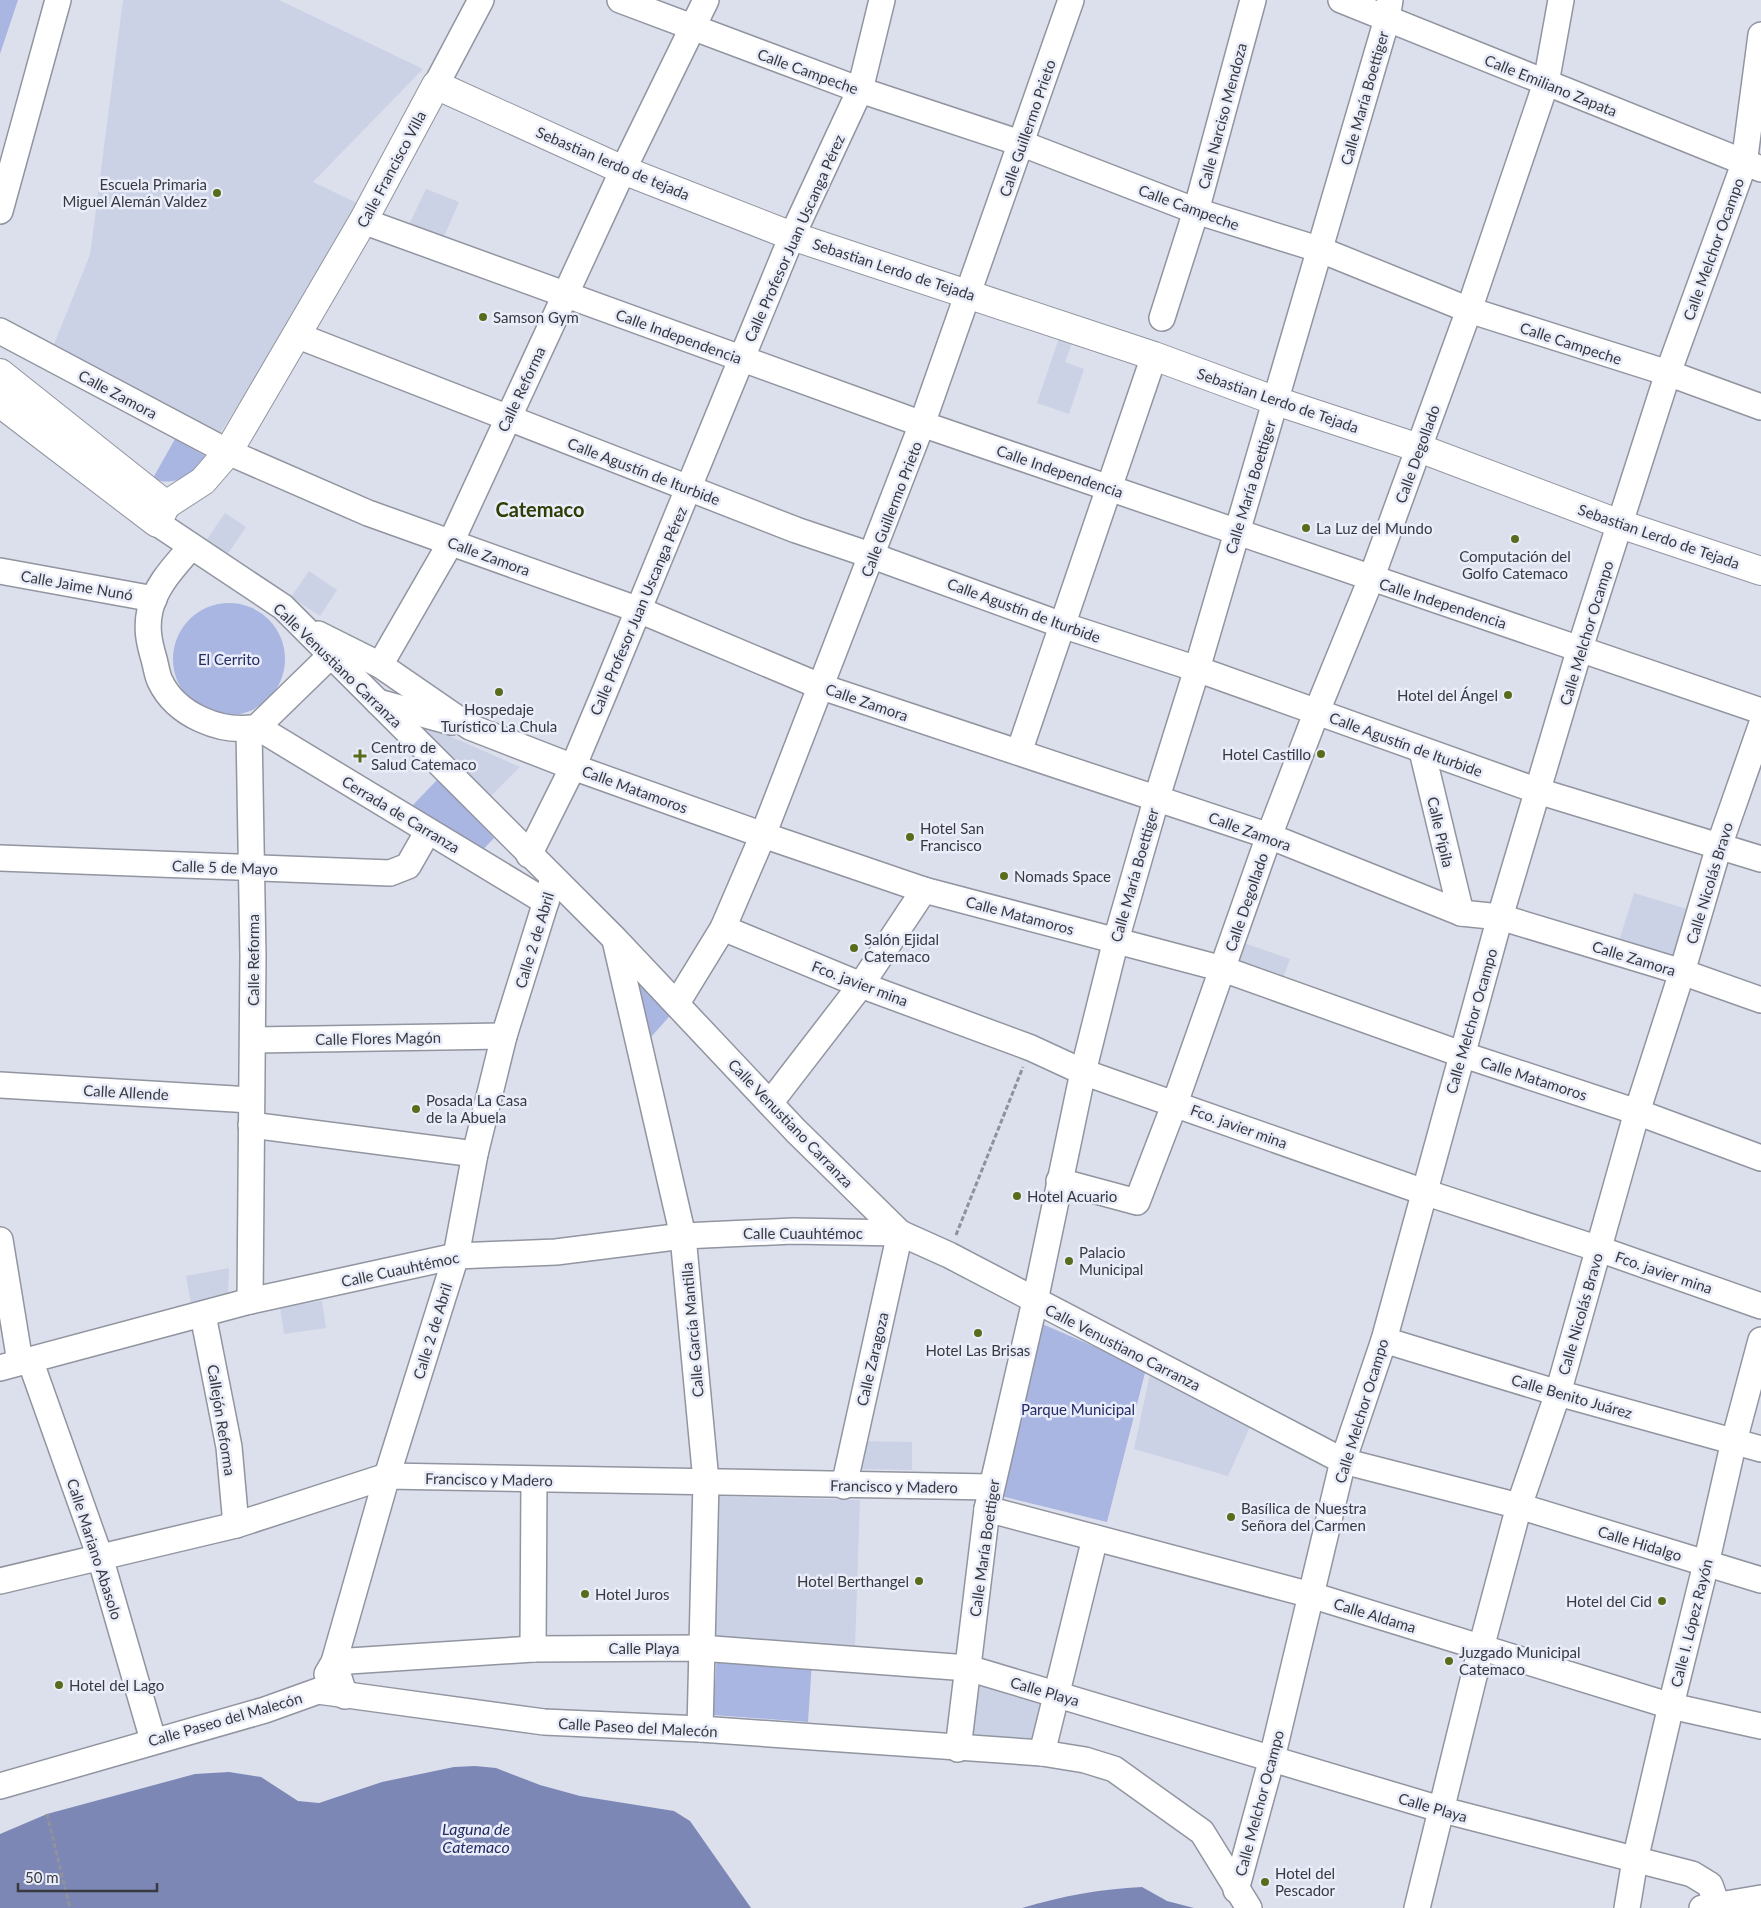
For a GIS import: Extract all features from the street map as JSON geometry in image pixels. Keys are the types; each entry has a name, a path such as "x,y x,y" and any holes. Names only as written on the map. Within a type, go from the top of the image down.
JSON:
{"main road":[{"name":"Sebastian lerdo de tejada","path":"436,85 623,170 792,236"},
{"name":"Calle Francisco Villa","path":"162,514 203,481 228,452 363,222 436,85"},
{"name":"Sebastian Lerdo de Tejada","path":"792,236 1154,356 1276,401 1419,448 1620,524 1761,571"},
{"path":"0,373 162,514"},
{"path":"0,403 162,514"}],"street":[{"path":"0,211 58,0"},
{"name":"Calle Francisco Villa","path":"436,85 481,0"},
{"name":"Calle Campeche","path":"620,0 860,90 1023,144 1196,211 1321,250 1469,310 1668,373 1761,407"},
{"name":"Calle Reforma","path":"380,665 451,542 623,170 706,0"},
{"name":"Calle Profesor Juan Uscanga Pérez","path":"529,855 572,766 605,691 792,236 860,90 882,0"},
{"name":"Calle Guillermo Prieto","path":"676,1003 723,928 764,836 873,556 922,424 1023,144 1071,0"},
{"name":"Calle Narciso Mendoza","path":"1162,318 1196,211 1253,0"},
{"name":"Calle Emiliano Zapata","path":"1341,0 1388,9 1546,83 1753,166"},
{"name":"Calle Degollado","path":"1059,1181 1137,1202 1175,1103 1269,836 1371,579 1469,310 1546,83 1561,0"},
{"name":"Calle María Boettiger","path":"958,1749 989,1498 1035,1301 1083,1072 1116,940 1156,797 1197,669 1321,250 1388,9"},
{"name":"Calle Melchor Ocampo","path":"1242,1899 1272,1758 1343,1461 1384,1340 1500,917 1580,648 1668,373 1753,166 1761,35"},
{"name":"Calle Independencia","path":"363,222 922,424 1237,530 1371,579 1580,648 1761,711"},
{"name":"Calle Zamora","path":"0,330 228,452 368,513 639,610 822,687 1269,836 1461,913 1500,917 1682,972 1761,1000"},
{"name":"Calle Agustín de Iturbide","path":"296,335 796,530 1062,625 1317,711 1422,751 1538,791 1761,859"},
{"path":"1019,752 1154,356"},
{"name":"Calle Venustiano Carranza","path":"162,514 191,547 283,607 529,855 550,890 614,940 770,1103 900,1233 948,1255 1343,1461 1519,1506"},
{"path":"191,547 159,585 150,610 147,636 160,682 178,704 199,720 253,728 330,656"},
{"name":"Calle Jaime Nunó","path":"0,572 154,599"},
{"name":"Calle Matamoros","path":"300,625 380,665 470,727 572,766 764,836 924,890 1223,969 1462,1054 1636,1112 1761,1158"},
{"path":"378,702 470,727"},
{"name":"Calle Nicolás Bravo","path":"1417,1908 1443,1810 1481,1648 1519,1506 1558,1392 1636,1112 1682,972 1719,846 1761,726"},
{"name":"Calle Reforma","path":"250,1301 250,1125 253,1040 253,728"},
{"name":"Cerrada de Carranza","path":"253,728 428,830 550,890"},
{"name":"Calle Pípila","path":"1422,751 1461,913"},
{"name":"Calle 5 de Mayo","path":"0,858 390,873 408,866 428,830"},
{"name":"Calle 2 de Abril","path":"318,1691 334,1662 388,1476 456,1256 475,1154 504,1036 550,890"},
{"path":"770,1103 861,985 924,890"},
{"name":"Fco. javier mina","path":"723,928 861,985 1030,1048 1083,1072 1424,1192 1599,1249 1761,1306"},
{"name":"Calle García Mantilla","path":"614,940 683,1236 706,1482 700,1648 700,1729"},
{"name":"Calle Flores Magón","path":"253,1040 504,1036"},
{"name":"Calle Allende","path":"0,1085 251,1100"},
{"path":"250,1125 475,1154"},
{"name":"Calle Cuauhtémoc","path":"17,1363 250,1301 456,1256 556,1252 683,1236 794,1231 900,1233"},
{"name":"Calle Zaragoza","path":"844,1486 900,1233"},
{"name":"Calle Mariano Abasolo","path":"0,1248 17,1363 100,1558 153,1740"},
{"name":"Callejón Reforma","path":"203,1315 229,1447 236,1524"},
{"name":"Calle Benito Juárez","path":"1384,1340 1558,1392 1761,1449"},
{"name":"Calle I. López Rayón","path":"1627,1908 1635,1860 1671,1706 1734,1441 1761,1340"},
{"name":"Francisco y Madero","path":"0,1581 236,1524 388,1476 844,1486 989,1498"},
{"path":"534,1480 534,1649"},
{"name":"Calle Aldama","path":"989,1498 1095,1538 1311,1595 1671,1706 1761,1726"},
{"name":"Calle Hidalgo","path":"1519,1506 1761,1580"},
{"path":"1042,1753 1095,1538"},
{"name":"Calle Playa","path":"334,1662 534,1649 700,1648 968,1668 1443,1810 1692,1874 1710,1885 1709,1906"},
{"path":"334,1662 344,1696"},
{"name":"Calle Paseo del Malecón","path":"0,1786 153,1740 265,1710 318,1691 544,1722 700,1729 958,1749 1042,1753 1085,1760 1114,1769 1202,1832 1242,1899"},
{"path":"1709,1906 1761,1898"}],"path":[{"path":"948,1255 1030,1048"},
{"path":"47,1814 70,1908"}],"shaded area":[{"name":"Escuela Primaria Miguel Alemán Valdez","path":"123,0 279,0 423,69 313,182 359,204 277,344 217,438 115,376 54,344 90,255"},
{"path":"426,189 459,202 441,243 407,229"},
{"path":"1059,338 1072,343 1065,362 1084,369 1069,414 1037,403"},
{"path":"225,513 246,527 227,555 206,541"},
{"path":"309,571 337,590 320,616 291,597"},
{"path":"422,724 520,767 485,802 414,733"},
{"path":"1634,893 1687,909 1672,958 1619,941"},
{"path":"1238,941 1290,959 1281,984 1229,966"},
{"path":"229,1268 228,1295 191,1304 186,1276"},
{"path":"322,1301 326,1328 284,1334 280,1307"},
{"path":"1150,1374 1253,1420 1228,1476 1134,1449"},
{"path":"857,1441 912,1442 912,1470 857,1469"},
{"path":"713,1496 860,1500 855,1646 709,1642"},
{"path":"973,1679 1049,1700 1038,1742 966,1742"}],"green space":[{"path":"0,0 18,0 0,54"},
{"path":"175,439 205,456 189,473 175,480 168,482 153,478"},
{"name":"El Cerrito","path":"229,603 250,607 268,620 281,638 285,659 281,680 268,698 250,711 229,715 208,711 190,698 177,680 173,659 177,638 190,620 208,607"},
{"path":"438,779 494,838 477,856 411,807"},
{"path":"629,966 675,1010 644,1045"},
{"name":"Parque Municipal","path":"1040,1323 1146,1369 1107,1522 1001,1496"},
{"path":"717,1654 812,1661 808,1722 713,1715"}],"water":[{"name":"Laguna de Catemaco","path":"454,1767 496,1768 540,1785 580,1796 674,1811 690,1821 751,1908 0,1908 0,1834 47,1814 195,1774 229,1772 261,1777 298,1801 319,1803 382,1782"},
{"path":"1142,1887 1167,1901 1194,1908 1022,1908 1082,1894"}],"place":[{"name":"Escuela Primaria Miguel Alemán Valdez","path":"217,193"},
{"name":"Samson Gym","path":"483,317"},
{"name":"La Luz del Mundo","path":"1306,528"},
{"name":"Computación del Golfo Catemaco","path":"1515,539"},
{"name":"Hospedaje Turístico La Chula","path":"499,692"},
{"name":"Hotel del Ángel","path":"1508,695"},
{"name":"Hotel Castillo","path":"1321,754"},
{"name":"Centro de Salud Catemaco","path":"360,756"},
{"name":"Hotel San Francisco","path":"910,837"},
{"name":"Nomads Space","path":"1004,876"},
{"name":"Salón Ejidal Catemaco","path":"854,948"},
{"name":"Posada La Casa de la Abuela","path":"416,1109"},
{"name":"Hotel Acuario","path":"1017,1196"},
{"name":"Palacio Municipal","path":"1069,1261"},
{"name":"Hotel Las Brisas","path":"978,1333"},
{"name":"Basílica de Nuestra Señora del Carmen","path":"1231,1517"},
{"name":"Hotel Berthangel","path":"919,1581"},
{"name":"Hotel Juros","path":"585,1594"},
{"name":"Hotel del Cid","path":"1662,1601"},
{"name":"Juzgado Municipal Catemaco","path":"1449,1661"},
{"name":"Hotel del Lago","path":"59,1685"},
{"name":"Hotel del Pescador","path":"1265,1882"}],"district":[{"name":"Catemaco","path":"540,509"}]}
